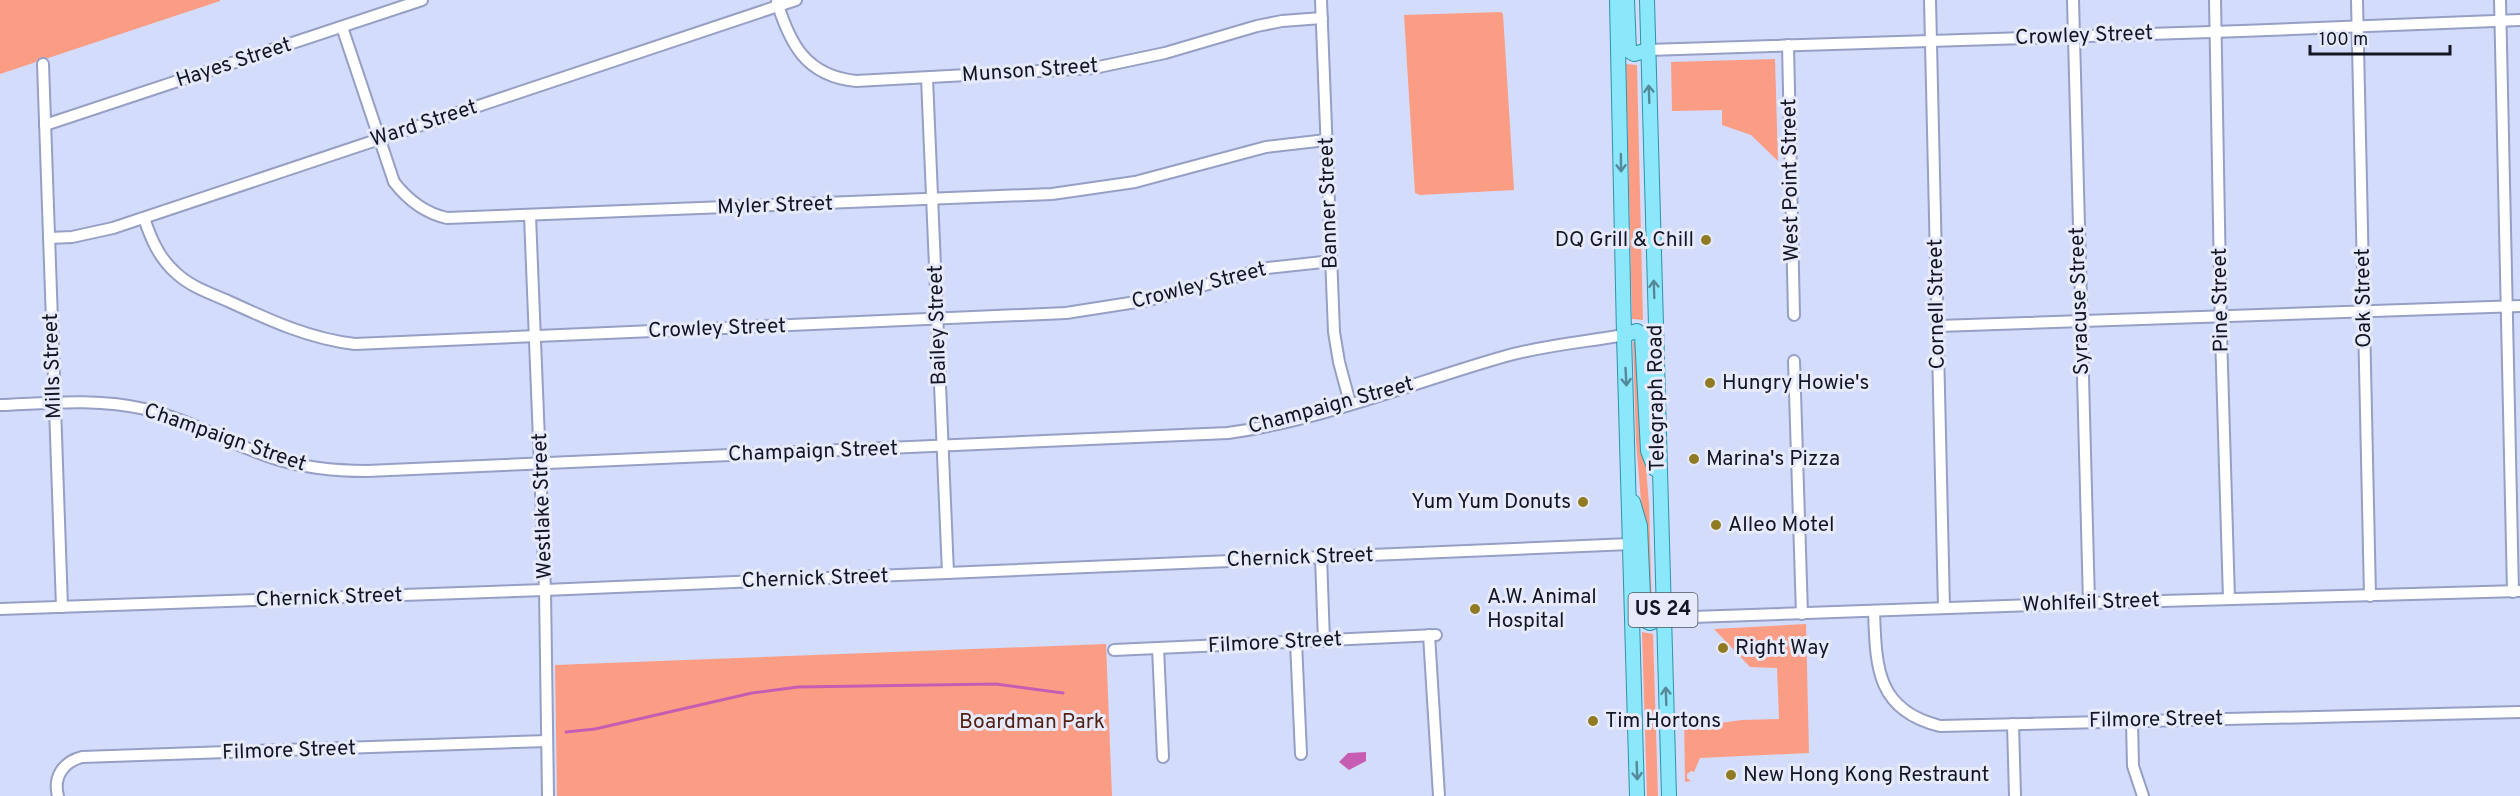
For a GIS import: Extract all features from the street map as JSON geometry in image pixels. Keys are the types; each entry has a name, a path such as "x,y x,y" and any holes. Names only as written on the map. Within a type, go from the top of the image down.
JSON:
{"main road":[{"name":"Telegraph Road","path":"1617,0 1637,796"},
{"path":"1627,0 1629,51 1634,54 1648,50"},
{"name":"Telegraph Road","path":"1647,0 1669,796"},
{"path":"1624,335 1637,331 1642,335 1648,451 1659,479"},
{"path":"1629,489 1640,526 1644,620 1650,623 1663,618"}],"street":[{"name":"Hayes Street","path":"45,125 422,0"},
{"name":"Ward Street","path":"49,238 95,233 144,218 777,3 796,0"},
{"name":"Banner Street","path":"1321,0 1337,352 1350,403"},
{"name":"Cornell Street","path":"1930,0 1944,608"},
{"name":"Syracuse Street","path":"2073,0 2089,603"},
{"name":"Pine Street","path":"2215,0 2229,599"},
{"name":"Oak Street","path":"2357,0 2370,596"},
{"path":"2500,0 2507,307 2517,592"},
{"name":"Munson Street","path":"777,3 786,30 796,48 810,63 826,73 856,81 1094,68 1165,53 1257,26 1282,21 1322,18"},
{"name":"Crowley Street","path":"1648,50 2520,20"},
{"name":"Myler Street","path":"342,27 394,182 411,202 426,211 455,219 1052,194 1172,174 1266,147 1326,140"},
{"name":"West Point Street","path":"1788,45 1794,315"},
{"name":"Mills Street","path":"43,64 62,607"},
{"name":"Bailey Street","path":"927,78 948,573"},
{"name":"Westlake Street","path":"530,216 545,590 548,796"},
{"name":"Crowley Street","path":"144,218 153,243 164,260 192,285 312,336 341,343 368,344 1066,313 1149,300 1268,268 1332,261"},
{"path":"1938,326 2520,306"},
{"name":"Champaign Street","path":"0,405 98,402 145,409 271,457 323,469 367,471 540,464 1228,433 1284,423 1509,356 1552,346 1624,335"},
{"path":"1794,361 1802,614"},
{"name":"Chernick Street","path":"0,609 545,590 1630,544"},
{"path":"1322,557 1324,641"},
{"name":"Wohlfeil Street","path":"1663,618 2089,603 2517,592"},
{"name":"Filmore Street","path":"1874,611 1878,672 1889,694 1903,709 1921,720 1941,726 2520,712"},
{"name":"Filmore Street","path":"1114,650 1432,635 1438,796"},
{"path":"1296,642 1301,754"},
{"path":"1158,648 1163,757"},
{"path":"2132,721 2133,766 2143,796"},
{"path":"2013,724 2014,796"},
{"name":"Filmore Street","path":"58,796 56,785 60,771 69,762 82,757 548,741"}],"green space":[{"path":"0,0 220,0 220,1 0,74"},
{"path":"1501,12 1503,14 1514,190 1420,195 1415,193 1404,15"},
{"path":"1775,59 1778,161 1751,135 1722,125 1722,110 1672,111 1671,62"},
{"path":"1626,64 1637,65 1643,320 1632,319"},
{"path":"1633,342 1636,342 1649,504 1652,610 1650,610 1636,441"},
{"path":"1806,624 1809,753 1700,758 1694,772 1687,774 1687,778 1691,781 1685,782 1684,714 1698,726 1742,720 1779,719 1777,668 1750,667 1714,629"},
{"path":"1642,632 1653,634 1658,796 1647,796"},
{"name":"Boardman Park","path":"1106,644 1112,796 557,796 555,665"}],"shaded area":[{"path":"1366,752 1366,761 1349,770 1339,762 1348,753"}],"waterway":[{"path":"566,732 595,729 752,693 798,687 996,684 1063,693"}],"place":[{"name":"DQ Grill & Chill","path":"1706,240"},
{"name":"Hungry Howie's","path":"1710,383"},
{"name":"Marina's Pizza","path":"1694,459"},
{"name":"Yum Yum Donuts","path":"1583,502"},
{"name":"Alleo Motel","path":"1716,525"},
{"name":"A.W. Animal Hospital","path":"1475,609"},
{"name":"Right Way","path":"1723,648"},
{"name":"Tim Hortons","path":"1593,721"},
{"name":"New Hong Kong Restraunt","path":"1731,775"}]}
